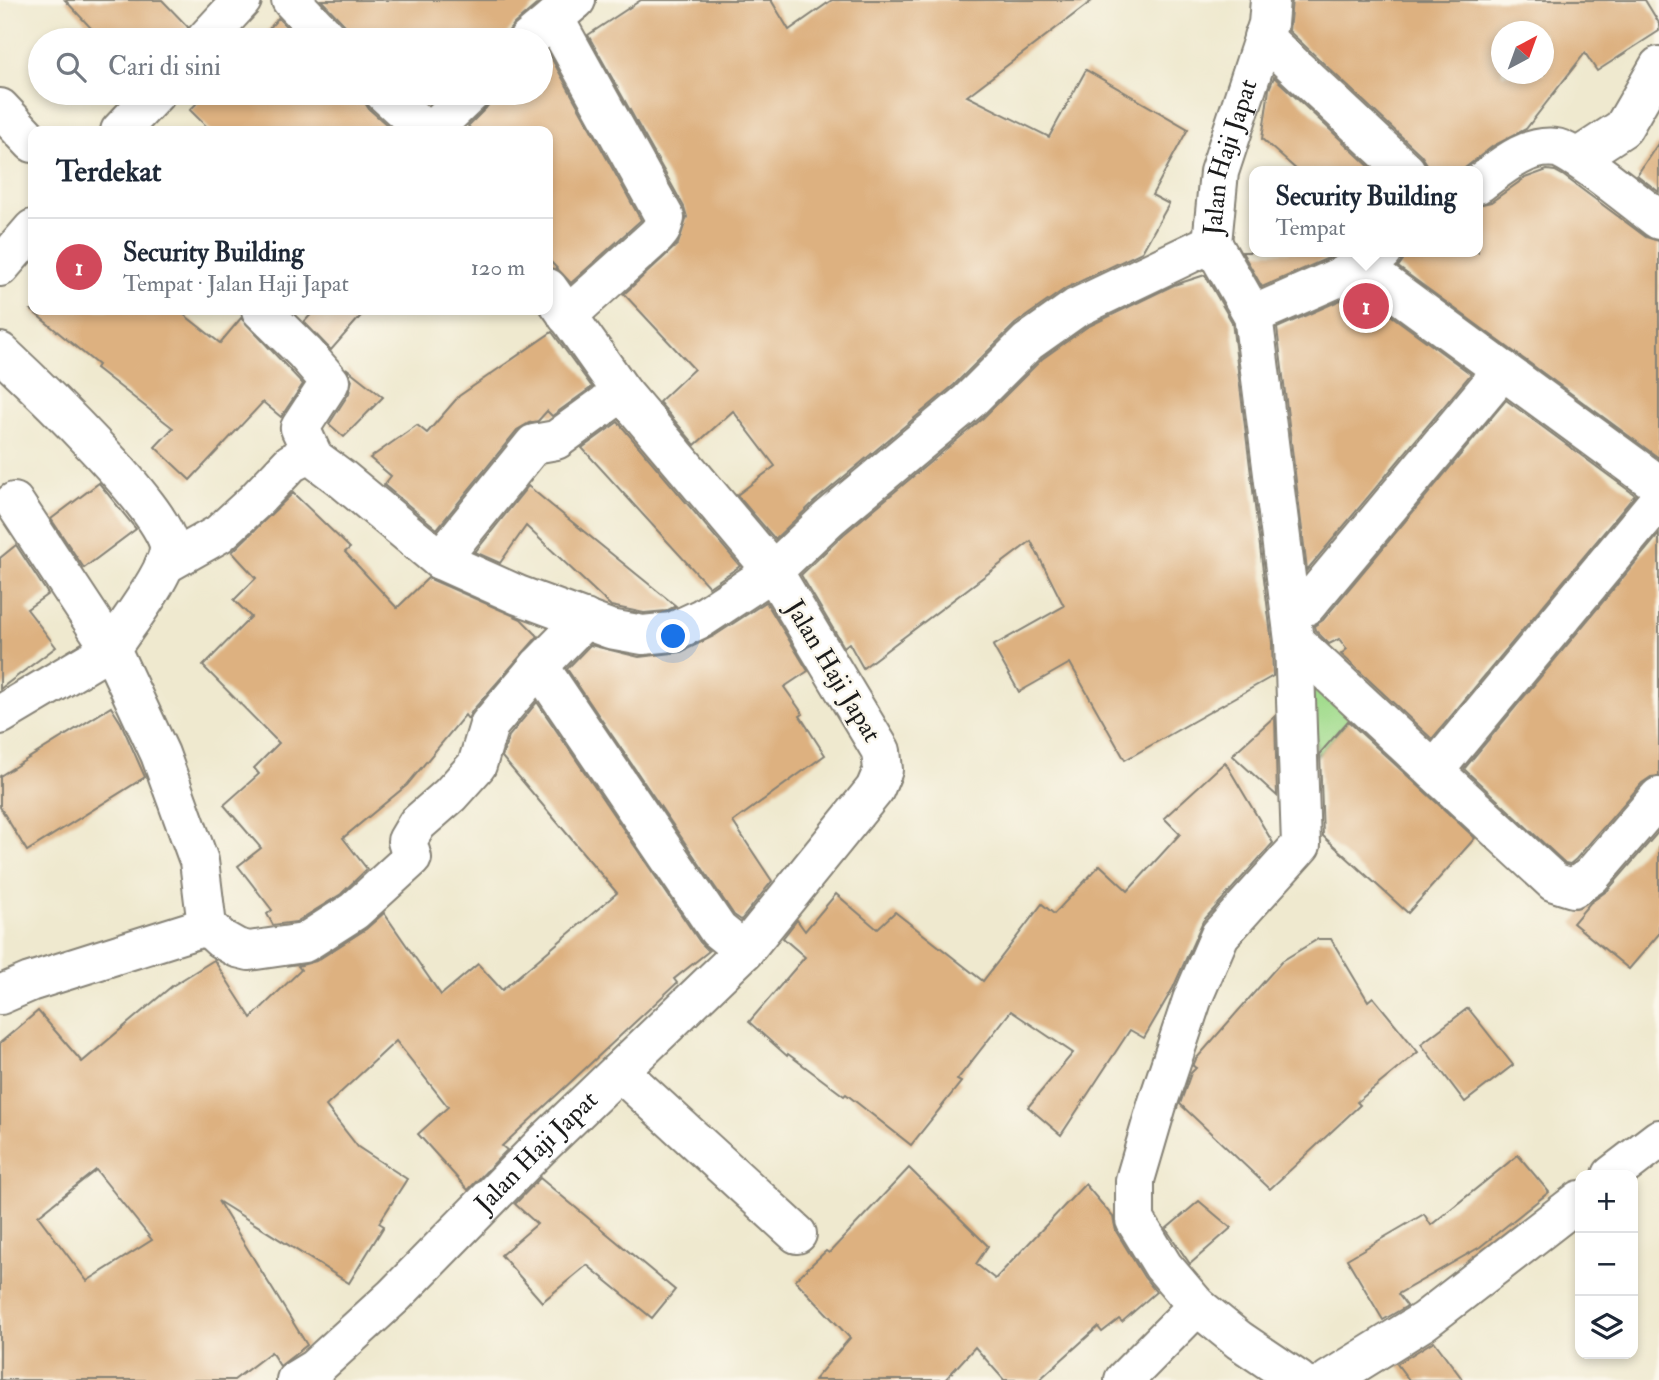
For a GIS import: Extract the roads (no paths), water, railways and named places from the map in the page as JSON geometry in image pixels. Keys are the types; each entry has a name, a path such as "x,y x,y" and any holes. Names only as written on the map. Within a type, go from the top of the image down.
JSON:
{"street":[{"path":"216,28 242,0"},
{"path":"290,0 317,28"},
{"path":"1267,18 1401,166"},
{"name":"Jalan Haji Japat","path":"312,1376 540,1147 744,951 876,789 883,771 881,751 774,571 829,518 969,401 1028,342 1076,308 1212,243 1219,172 1267,18"},
{"path":"266,315 330,382 300,428 314,458 440,560 517,595 610,629 643,635 672,632 702,618 774,571 622,392 558,302 656,236 665,218 553,19"},
{"path":"1577,158 1623,128 1659,66"},
{"path":"125,126 145,105"},
{"path":"398,105 422,126"},
{"path":"434,126 457,105"},
{"path":"0,108 28,138"},
{"path":"1483,180 1511,159 1535,149 1558,147 1577,158 1659,220"},
{"path":"0,267 28,235"},
{"path":"1212,243 1254,315 1300,624 1301,845 1220,935 1192,1000 1153,1116 1135,1180 1135,1220 1163,1266 1197,1306 1239,1340 1298,1380"},
{"path":"1254,315 1373,259 1503,370 1659,485"},
{"path":"0,352 66,415 160,523 169,548 154,586 111,649 0,715"},
{"path":"1300,624 1503,370"},
{"path":"440,560 534,444 556,440 622,392"},
{"path":"164,565 219,534 291,463 303,457 314,458"},
{"path":"1434,771 1659,500"},
{"path":"14,502 111,649 160,754 199,861 207,926 221,939 249,951 304,943 354,911 412,858 407,841 416,824 450,795 477,765 489,725 539,666 585,619"},
{"path":"1300,624 1434,771 1554,882 1573,888 1591,876 1659,797"},
{"path":"539,666 718,930 744,951"},
{"path":"0,995 30,982 207,926"},
{"path":"619,1071 797,1234"},
{"path":"1619,1170 1659,1139"},
{"path":"1329,1380 1424,1321 1575,1204"},
{"path":"1124,1380 1197,1306"}],"place":[{"name":"Security Building","path":"1366,306"}]}
